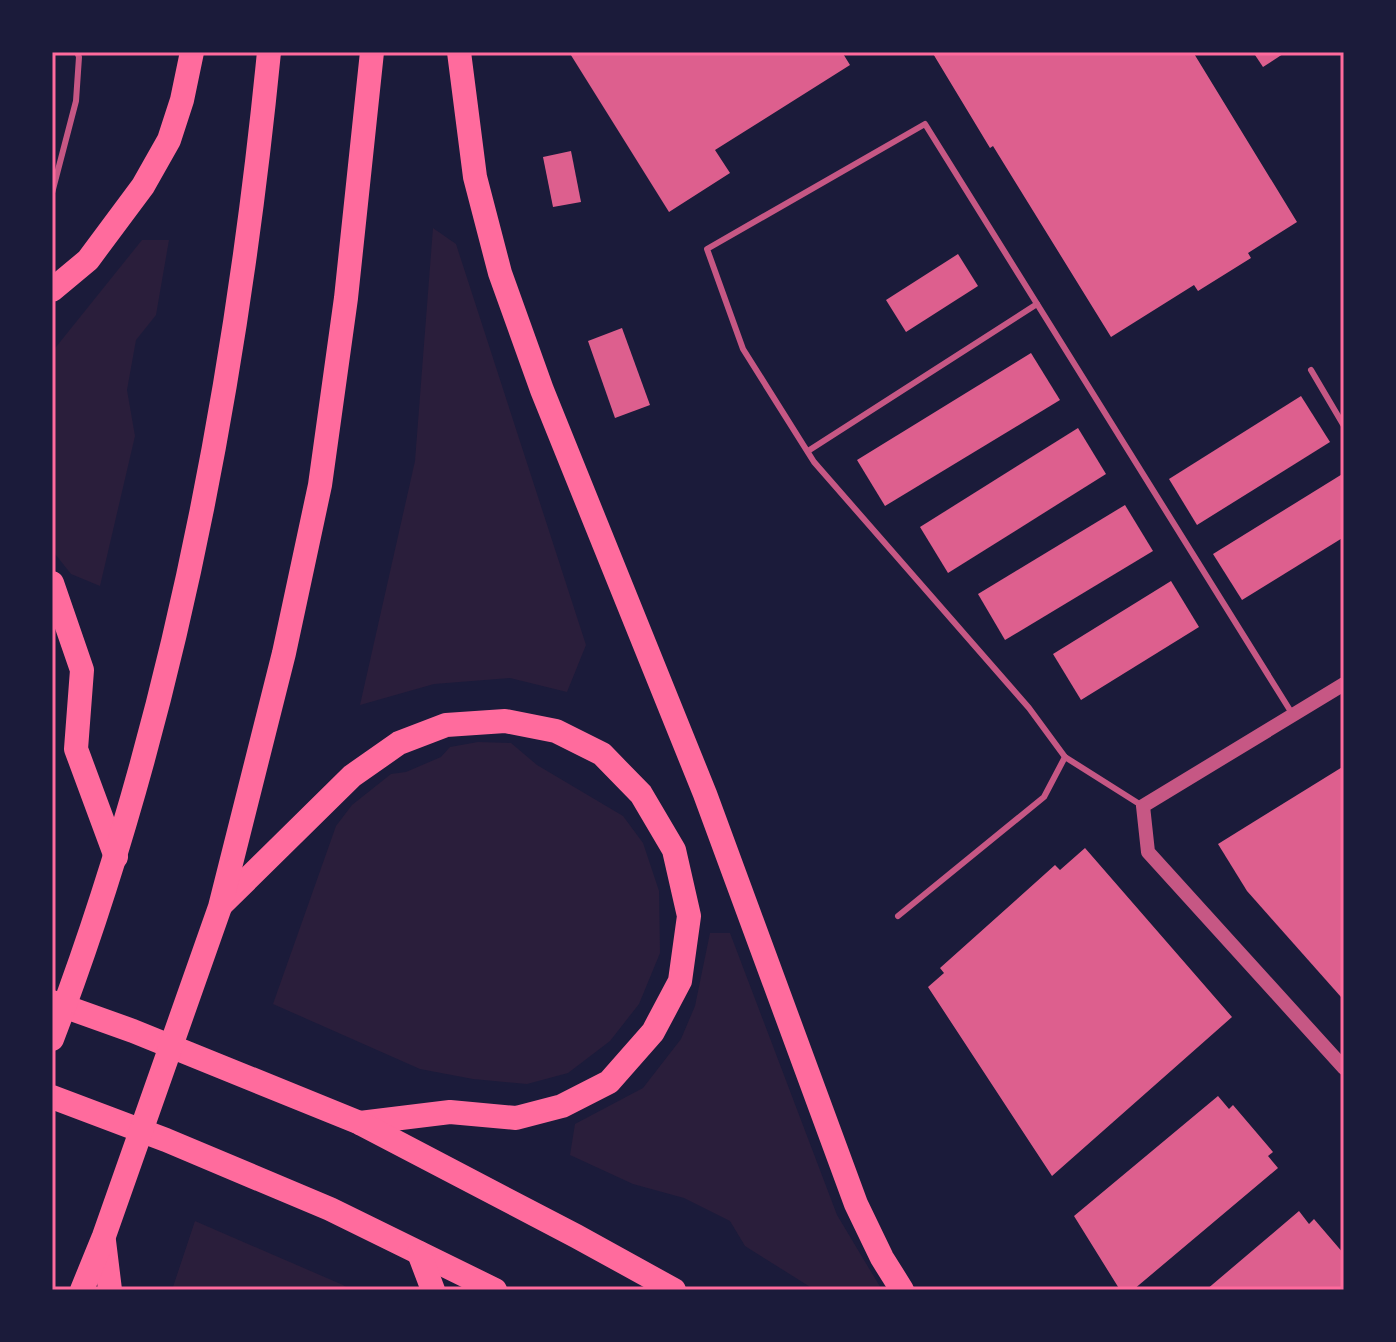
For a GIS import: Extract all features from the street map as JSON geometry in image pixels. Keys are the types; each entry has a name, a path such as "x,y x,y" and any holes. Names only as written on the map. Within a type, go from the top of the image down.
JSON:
{"highway":[{"path":"52,290 88,260 143,186 169,140 182,100 192,52"},
{"path":"52,1039 116,857 156,716 199,519 237,310 269,52"},
{"path":"82,1290 220,907 284,653 320,485 346,298 372,52"},
{"path":"459,52 475,177 505,288 542,390 705,794 856,1204 882,1258 902,1290"},
{"path":"52,583 82,670 76,749 116,857"},
{"path":"220,907 352,776 399,743 446,725 505,721 556,731 602,754 641,794 674,850 689,916 680,981 653,1032 609,1082 562,1106 516,1118 450,1112 360,1123"},
{"path":"52,1002 133,1031 360,1123 674,1290"},
{"path":"52,1097 166,1140 330,1209 495,1290"},
{"path":"104,1236 110,1290"},
{"path":"419,1253 433,1290"}],"street":[{"path":"1342,1062 1148,852 1143,806 1344,684"}],"lane":[{"path":"52,193 76,101 77,52"},
{"path":"1143,806 1065,757 1029,708 814,462 743,349 707,249 925,124 1293,715"},
{"path":"808,451 1037,304"},
{"path":"1311,370 1344,426"},
{"path":"898,916 1044,797 1065,757"}],"shaded area":[{"path":"433,228 456,244 586,645 567,692 510,678 434,684 360,705 415,461"},
{"path":"142,240 169,240 156,315 136,340 127,390 135,436 100,586 71,574 52,550 52,352"},
{"path":"478,742 511,743 537,765 623,816 643,843 659,891 660,953 639,1004 610,1041 568,1073 527,1084 473,1079 420,1069 273,1004 336,826 352,805 391,774 406,772 441,757 450,747"},
{"path":"710,933 730,933 837,1215 882,1290 815,1290 745,1246 730,1221 684,1198 633,1184 570,1155 575,1124 643,1088 681,1039 695,1006"},
{"path":"195,1221 343,1285 351,1290 172,1290"}],"building":[{"path":"569,52 842,52 850,65 715,150 730,173 669,212"},
{"path":"932,52 1193,52 1297,222 1248,253 1251,258 1198,291 1194,285 1111,337"},
{"path":"1253,52 1286,52 1263,67"},
{"path":"571,151 581,202 553,207 543,157"},
{"path":"958,254 978,286 906,332 886,300"},
{"path":"622,328 650,405 615,418 588,341"},
{"path":"1031,353 1060,400 885,506 857,460"},
{"path":"1301,396 1330,442 1197,525 1169,479"},
{"path":"1078,428 1106,474 948,573 920,527"},
{"path":"1344,473 1344,537 1242,600 1213,554"},
{"path":"1125,505 1153,551 1005,640 978,594"},
{"path":"1171,581 1199,627 1081,700 1053,654"},
{"path":"1344,766 1344,995 1341,997 1247,891 1218,844"},
{"path":"1085,848 1232,1017 1052,1176 928,987 944,973 940,968 1055,865 1060,870"},
{"path":"1218,1096 1229,1109 1233,1105 1273,1152 1268,1156 1278,1168 1133,1290 1120,1290 1074,1216"},
{"path":"1299,1211 1309,1224 1314,1219 1344,1254 1344,1290 1206,1290"}]}
